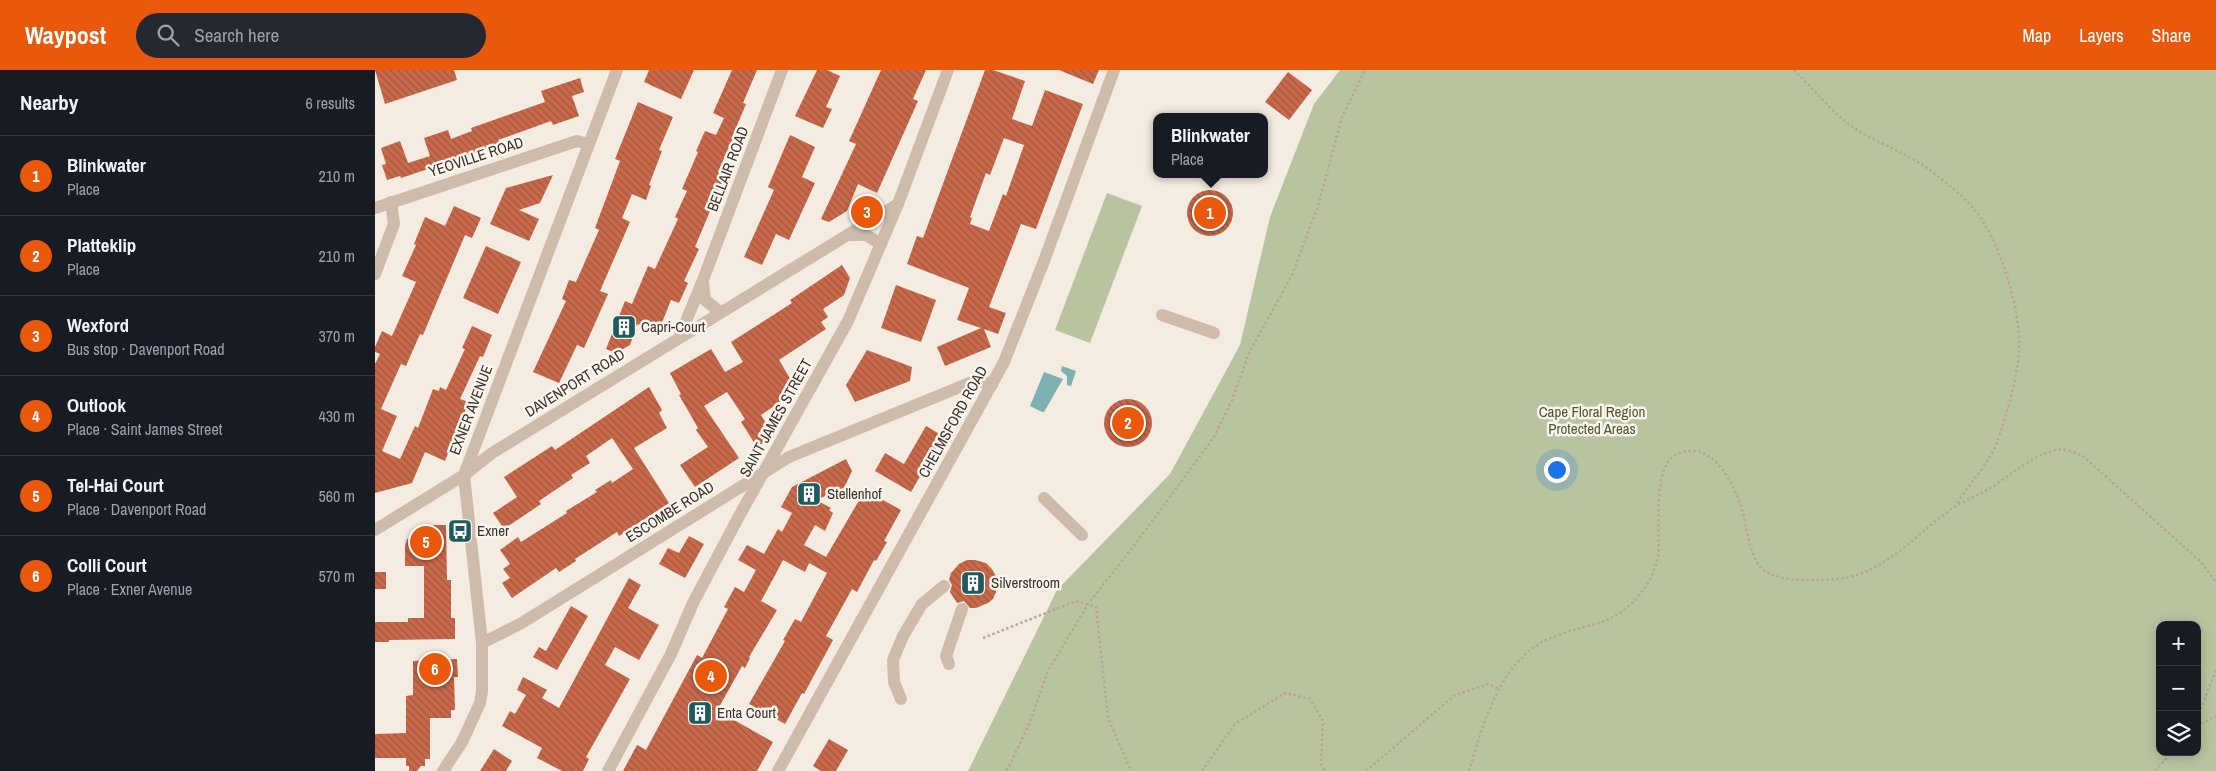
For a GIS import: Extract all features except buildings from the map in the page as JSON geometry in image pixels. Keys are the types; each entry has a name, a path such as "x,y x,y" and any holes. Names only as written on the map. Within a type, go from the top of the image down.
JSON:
{"street":[{"name":"EXNER AVENUE","path":"443,771 462,742 480,703 482,691 482,643 464,475 617,70"},
{"name":"BELLAIR ROAD","path":"679,338 783,70"},
{"name":"SAINT JAMES STREET","path":"608,771 671,654 693,603 848,321 898,204 948,70"},
{"name":"CHELMSFORD ROAD","path":"779,771 1004,362 1044,261 1115,70"},
{"name":"YEOVILLE ROAD","path":"375,208 577,142 588,144"},
{"path":"375,274 394,224 391,202"},
{"name":"DAVENPORT ROAD","path":"375,530 464,475 492,453 898,204"},
{"path":"846,235 866,235 881,244"},
{"path":"703,280 705,300 720,312"},
{"path":"1162,314 1214,333"},
{"name":"ESCOMBE ROAD","path":"482,643 520,624 789,457 972,382 985,382 992,385"},
{"path":"1045,498 1082,535"},
{"path":"901,699 894,682 893,660 903,636 922,604 944,586"},
{"path":"949,664 946,656 962,609"}],"path":[{"path":"1007,771 1029,724 1048,671 1087,604 1133,547 1213,437 1232,400 1249,353 1292,275 1318,206 1343,117 1365,70"},
{"path":"1794,70 1845,122 1925,167 1955,191 1973,208 1988,228 1999,252 2019,329 2019,355 1998,441 1987,464 1955,506"},
{"path":"1469,771 1478,739 1499,689 1510,670 1524,654 1555,635 1603,623 1624,610 1649,582 1658,558 1661,481 1665,465 1675,455 1686,451 1697,451 1710,455 1731,483 1741,506 1752,551 1764,571 1781,577 1822,580 1846,578 1868,571 1892,556 1955,506 1984,493 2032,460 2059,449 2083,456 2193,555 2216,582"},
{"path":"983,638 1076,601 1096,606 1108,718 1131,771"},
{"path":"2200,711 2216,670"},
{"path":"1366,771 1455,695 1488,684 1499,689"},
{"path":"1202,771 1235,724 1285,693 1309,699 1323,721 1321,765 1325,771"},
{"path":"2201,724 2216,716"},
{"path":"2155,771 2168,756"}],"green space":[{"name":"Cape Floral Region Protected Areas","path":"1340,70 2216,70 2216,771 968,771 1057,590 1170,474 1240,345 1270,217 1314,104"},
{"path":"1107,193 1142,206 1090,343 1055,330"}],"water":[{"path":"1062,366 1076,371 1071,386 1067,385 1067,376 1061,371"},
{"path":"1044,372 1063,379 1044,412 1042,412 1030,406"}],"place":[{"name":"Wexford","path":"867,212"},
{"name":"Blinkwater","path":"1210,213"},
{"name":"Capri-Court","path":"624,327"},
{"name":"Platteklip","path":"1128,423"},
{"name":"Stellenhof","path":"809,494"},
{"name":"Exner","path":"460,531"},
{"name":"Tel-Hai Court","path":"426,542"},
{"name":"Silverstroom","path":"973,583"},
{"name":"Colli Court","path":"435,669"},
{"name":"Outlook","path":"711,676"},
{"name":"Enta Court","path":"700,713"}]}
